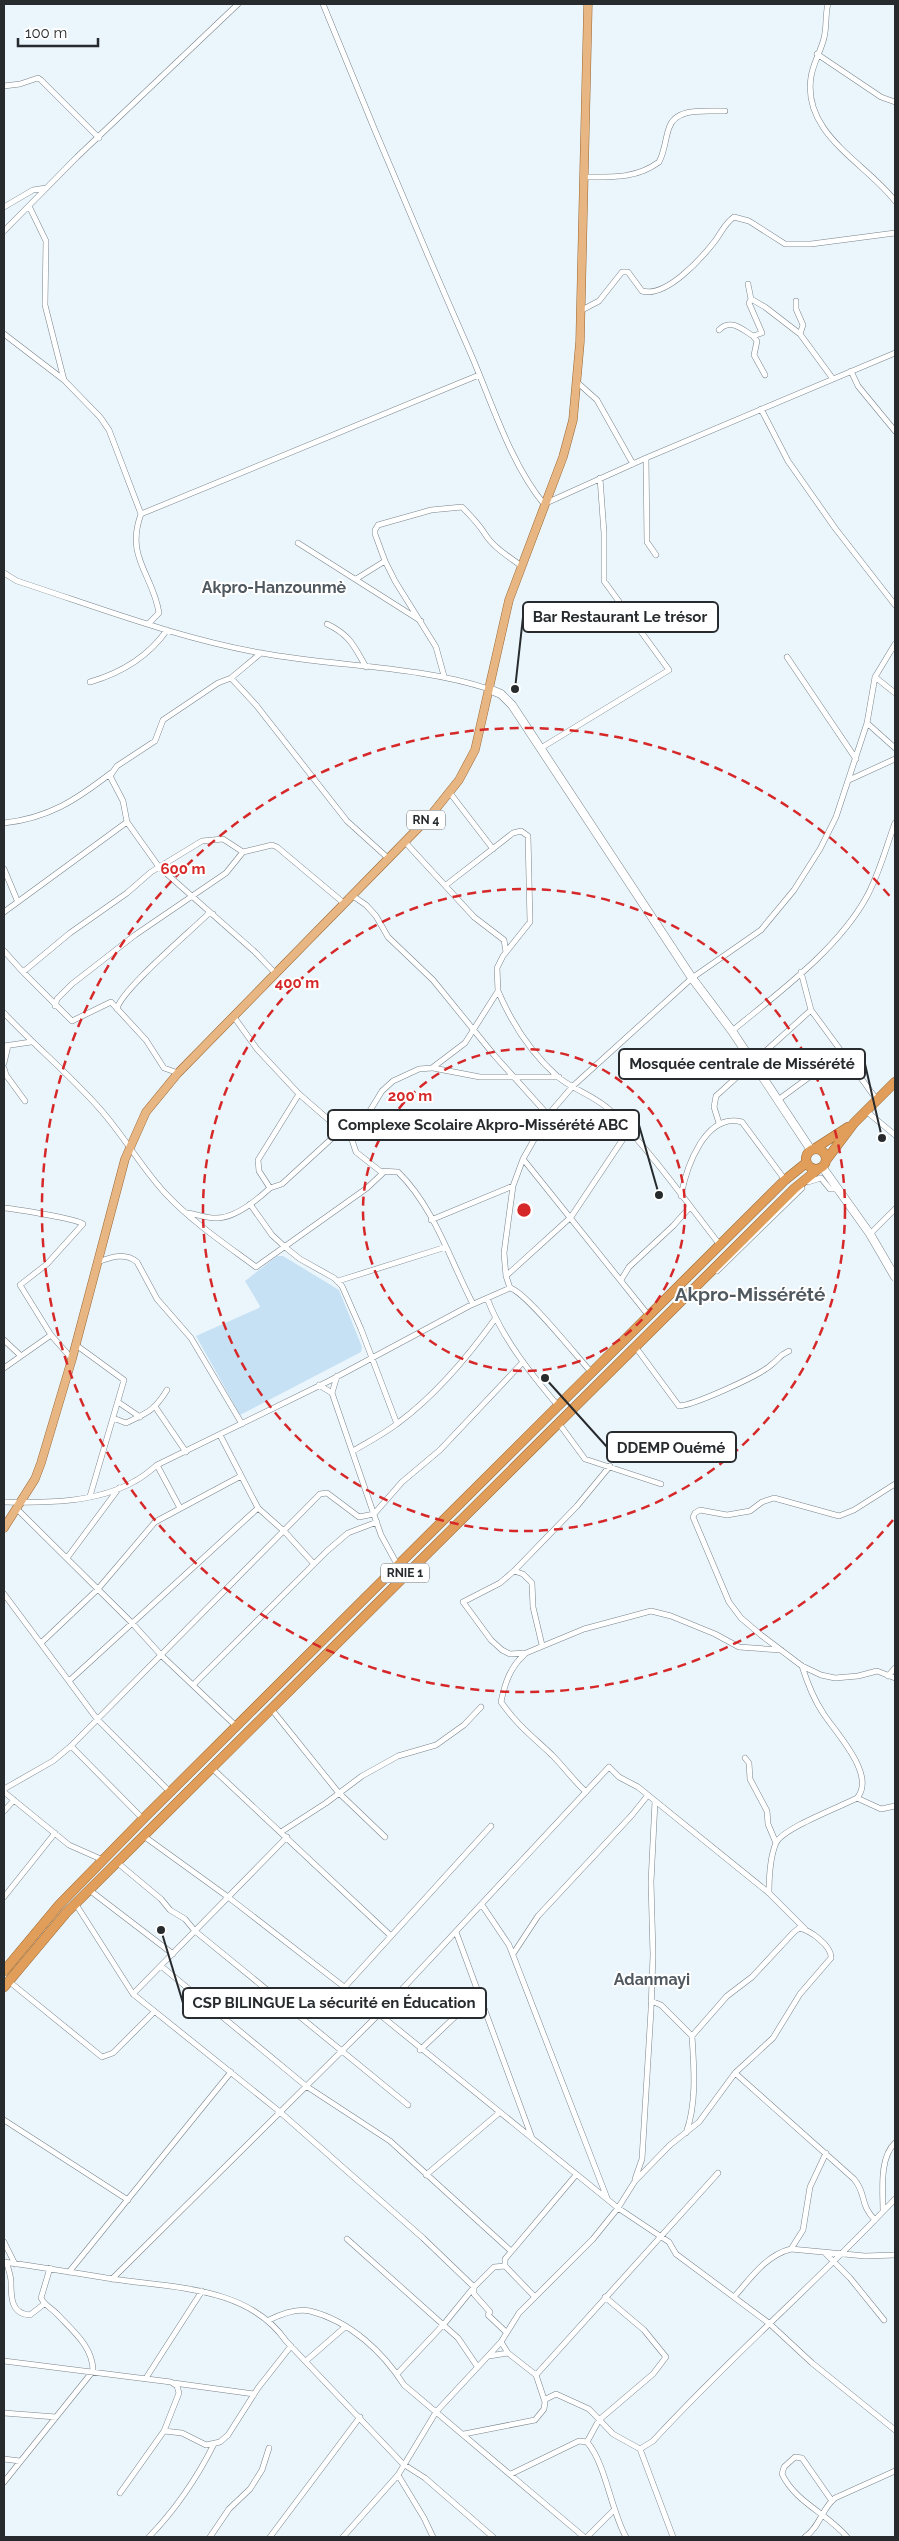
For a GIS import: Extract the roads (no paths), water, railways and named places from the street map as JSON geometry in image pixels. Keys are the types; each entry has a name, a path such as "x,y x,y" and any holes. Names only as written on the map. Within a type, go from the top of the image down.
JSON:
{"highway":[{"name":"RNIE 1","path":"8,1985 66,1912 623,1357 795,1188 820,1169 854,1123 895,1082"},
{"name":"RNIE 1","path":"812,1150 854,1123"},
{"path":"820,1169 812,1169 806,1163 806,1158 812,1150 823,1151 827,1159"},
{"name":"RNIE 1","path":"5,1968 59,1905 143,1819 786,1180 806,1163"},
{"path":"616,1349 623,1357"}],"main road":[{"name":"RN 4","path":"4,1528 19,1506 41,1463 72,1359 130,1145 146,1112 178,1073 389,859 450,793 475,750 509,600 520,565 570,435 578,383 588,4"},
{"path":"489,689 501,694 512,705 692,978 732,1031 812,1150"},
{"path":"820,1169 870,1234 895,1277"}],"street":[{"path":"4,231 174,63 238,4"},
{"path":"323,4 395,182 479,375 528,481 544,504 646,458 895,353"},
{"path":"828,4 824,38 810,87 815,115 834,141 895,201"},
{"path":"818,54 881,97 895,102"},
{"path":"4,86 20,84 38,78 99,138"},
{"path":"583,177 622,177 640,173 659,162 670,125 675,118 683,113 725,111"},
{"path":"4,206 32,190 46,188"},
{"path":"29,206 46,241 45,306 64,380"},
{"path":"580,310 599,301 622,272 628,272 642,291 656,292 665,287 700,258 734,217 749,222 785,244 812,244 895,233"},
{"path":"748,284 751,299 749,303 762,333 753,336"},
{"path":"751,299 765,307 800,334 833,379"},
{"path":"796,301 796,309 803,325 800,334"},
{"path":"719,330 724,325 730,324 753,336 757,341 754,355 765,375"},
{"path":"4,334 64,380 100,417 109,430 141,514 135,531 137,550 159,613 148,624"},
{"path":"851,371 858,386 895,431"},
{"path":"141,514 479,375"},
{"path":"578,383 597,400 633,464"},
{"path":"761,409 788,461 835,528 895,605"},
{"path":"646,458 647,542 656,555"},
{"path":"541,748 669,670 604,581 604,533 600,478"},
{"path":"444,676 436,647 398,586 385,561 375,530 378,526 431,510 462,507 481,525 485,534 501,550 520,565"},
{"path":"298,543 421,621"},
{"path":"356,579 385,561"},
{"path":"4,572 17,581 205,641 261,653 444,676 489,689"},
{"path":"327,624 341,631 350,640 366,667"},
{"path":"90,682 110,676 128,667 157,643 167,630"},
{"path":"510,1288 506,1276 504,1253 513,1186 524,1159 548,1115 573,1086 692,978 762,930 794,890 820,849 836,817 867,723 875,676 895,644"},
{"path":"4,822 46,814 76,799 111,773 117,766 155,741 163,720 218,683 231,678 261,653"},
{"path":"787,657 856,759"},
{"path":"875,676 895,693"},
{"path":"231,678 260,711 347,821 389,859"},
{"path":"867,723 895,748"},
{"path":"848,780 895,759"},
{"path":"111,773 123,801 127,822 159,867 192,895 276,974"},
{"path":"450,793 494,849"},
{"path":"4,912 17,900 53,878 127,822"},
{"path":"732,1031 833,943 865,900 895,823"},
{"path":"446,885 513,833 521,831 528,836 530,922 506,952 497,968 498,990 528,1046 559,1077 598,1100 629,1130 720,1246"},
{"path":"23,972 70,933 127,893 159,867 202,841 223,838 243,852"},
{"path":"405,842 474,916 504,940 516,940"},
{"path":"55,1006 57,999 72,984 226,872 243,852 272,845 278,847 344,904"},
{"path":"4,869 17,900"},
{"path":"352,896 366,905 376,916 388,937 432,980 548,1115"},
{"path":"4,951 55,1006 72,1021 106,1003 119,1000 209,912"},
{"path":"504,940 506,952"},
{"path":"801,972 811,1010 877,1100"},
{"path":"432,1068 459,1049 498,990"},
{"path":"117,1009 119,1000"},
{"path":"112,1003 146,1040 164,1068 178,1073"},
{"path":"719,1123 714,1107 716,1096 811,1010"},
{"path":"4,1013 31,1042 99,1107 130,1145 156,1182 187,1213 256,1267 367,1188 384,1172"},
{"path":"234,1017 257,1049 298,1094 352,1140 356,1152 380,1171 400,1173 431,1220 473,1304"},
{"path":"4,1063 6,1046 31,1042"},
{"path":"778,1100 842,1053"},
{"path":"4,1068 6,1075 25,1102"},
{"path":"352,1140 382,1091 393,1081 419,1069 432,1068 480,1077 559,1077"},
{"path":"270,1188 259,1171 258,1160 298,1094"},
{"path":"866,1111 895,1136"},
{"path":"681,1197 689,1164 701,1142 719,1123 734,1119 742,1122 786,1180"},
{"path":"187,1213 215,1218 225,1217 250,1204 270,1188 282,1184 341,1130"},
{"path":"506,1276 571,1217 629,1130"},
{"path":"524,1159 649,1316"},
{"path":"4,1993 8,1985 40,1946 77,1906 559,1422 637,1349 810,1180 821,1178 830,1189 837,1189"},
{"path":"431,1220 513,1186"},
{"path":"250,1204 272,1235 285,1247 300,1259 338,1281 362,1329 370,1357 392,1405 397,1424"},
{"path":"621,1280 629,1267 673,1226 690,1207"},
{"path":"4,1208 57,1216 80,1221 83,1224 47,1264 20,1285 51,1335 72,1359"},
{"path":"870,1234 895,1209"},
{"path":"338,1281 446,1247"},
{"path":"97,1262 115,1256 132,1258 137,1262 158,1299 191,1338 242,1424"},
{"path":"4,1502 19,1506 90,1496 134,1482 157,1465 337,1376 473,1304 510,1288 516,1290 592,1373"},
{"path":"486,1298 495,1319 523,1362 559,1407"},
{"path":"353,1451 397,1424 446,1380 473,1350 495,1319"},
{"path":"4,1368 51,1335"},
{"path":"4,1340 22,1356"},
{"path":"76,1344 124,1380 90,1496"},
{"path":"637,1349 679,1406 696,1403 731,1386 772,1365 778,1356 789,1351"},
{"path":"103,1860 69,1845 4,1790 53,1761 72,1746 323,1493 359,1517 374,1514 402,1482 440,1450 523,1362"},
{"path":"337,1376 332,1393 381,1535 398,1566"},
{"path":"319,1385 332,1393"},
{"path":"113,1418 126,1423 140,1417 156,1408 167,1390"},
{"path":"118,1402 140,1417"},
{"path":"156,1408 186,1452"},
{"path":"559,1422 585,1459 661,1484"},
{"path":"220,1435 258,1508 285,1532 314,1564"},
{"path":"157,1465 180,1508"},
{"path":"526,1653 510,1654 502,1650 462,1604 466,1599 500,1583 514,1571 577,1506 610,1466"},
{"path":"41,1643 98,1589 155,1522 241,1476"},
{"path":"895,1484 854,1510 839,1516 774,1498 762,1502 750,1511 727,1514 700,1510 695,1513 693,1518 729,1602 741,1618 781,1650 802,1666 821,1675 835,1678 858,1676 877,1671 895,1678"},
{"path":"67,1558 120,1487"},
{"path":"19,1506 67,1558 132,1623 161,1656 194,1684 236,1726"},
{"path":"69,1681 258,1508"},
{"path":"194,1684 314,1564 348,1533 377,1522"},
{"path":"514,1571 523,1574 532,1583 533,1607 542,1645"},
{"path":"4,1594 97,1719 170,1792"},
{"path":"586,1792 570,1778 552,1755 517,1724 501,1702 506,1683 515,1662 526,1653 584,1629 650,1611 672,1616 715,1634 739,1647 781,1650"},
{"path":"776,1843 793,1827 857,1798 862,1792 863,1782 855,1758 822,1712 808,1686 802,1666"},
{"path":"888,1676 895,1668"},
{"path":"281,1832 362,1776 398,1756 436,1746 464,1725 482,1707"},
{"path":"273,1711 338,1792 385,1837"},
{"path":"72,1746 143,1819"},
{"path":"745,1758 749,1763 750,1779 765,1805 768,1824 776,1843 769,1893"},
{"path":"112,2279 379,2014 609,1766 619,1777 638,1787 769,1893 806,1929 828,1947 832,1952 831,1958 800,1994 773,2038 735,2073 699,2122 670,2145 635,2181 618,2208 593,2240 534,2296 506,2332 501,2342 436,2412 398,2475 343,2537"},
{"path":"214,1770 288,1837 391,1936"},
{"path":"513,1954 538,1916 632,1815 648,1795"},
{"path":"857,1798 881,1809 895,1806"},
{"path":"4,1811 14,1800"},
{"path":"635,2181 642,2159 651,2001 651,1882 655,1801"},
{"path":"343,1988 491,1826"},
{"path":"4,1896 55,1833"},
{"path":"145,1837 228,1897 379,2014 420,2050 618,2208 669,2242 676,2254 770,2324 812,2364 895,2430"},
{"path":"133,1994 288,1837"},
{"path":"119,1864 162,1899 170,1910 185,1919 195,1931 408,2105"},
{"path":"92,1892 173,1954"},
{"path":"482,1905 513,1954 608,2200"},
{"path":"77,1906 133,1994 280,2112 423,2238 474,2287 474,2294 490,2312 488,2315 506,2332"},
{"path":"692,2036 727,1996 752,1977 793,1932 799,1928 806,1929"},
{"path":"456,1932 532,2138"},
{"path":"161,1966 306,2086 390,2141 426,2176 511,2251"},
{"path":"8,1985 102,2057 113,2053 154,2012"},
{"path":"420,2050 479,1994"},
{"path":"651,2001 661,2005 692,2036 694,2081 690,2122 686,2133"},
{"path":"69,2272 231,2072"},
{"path":"735,2073 826,2152 859,2185 864,2207 875,2220"},
{"path":"426,2176 499,2113"},
{"path":"4,2120 128,2200"},
{"path":"883,2211 883,2182 887,2157 890,2147 895,2143"},
{"path":"791,2250 802,2230 810,2186 826,2152"},
{"path":"536,2376 718,2173"},
{"path":"505,2266 506,2259 511,2251 576,2175"},
{"path":"640,2449 653,2441 744,2347 770,2324 895,2199"},
{"path":"348,2239 444,2324 458,2338 477,2366"},
{"path":"4,2242 15,2264"},
{"path":"734,2297 770,2259 780,2252 791,2250 866,2256 895,2255"},
{"path":"825,2253 850,2278 884,2320"},
{"path":"44,2304 30,2316 24,2315 16,2308 10,2300 11,2281 5,2263 202,2291 245,2306 269,2320 291,2346 307,2360 403,2464 424,2478 493,2537"},
{"path":"397,2374 494,2267 505,2266"},
{"path":"505,2266 534,2296"},
{"path":"4,2482 93,2371 90,2350 57,2314 44,2304 41,2298 50,2268"},
{"path":"146,2378 202,2291"},
{"path":"586,2442 599,2420 654,2374 666,2357 644,2330 606,2297"},
{"path":"269,2320 284,2313 309,2311 344,2327 376,2349 404,2385 585,2537 614,2510"},
{"path":"307,2360 344,2327"},
{"path":"464,2434 536,2420 544,2409 544,2400 536,2376 508,2353 501,2342"},
{"path":"164,2431 182,2432 206,2445 214,2444 228,2435 254,2394 291,2346"},
{"path":"488,2356 508,2353"},
{"path":"4,2361 93,2371 254,2394"},
{"path":"120,2494 164,2431 179,2393 177,2386 172,2382"},
{"path":"544,2400 556,2394 566,2397 589,2409 613,2434 640,2449 673,2537"},
{"path":"4,2413 56,2417"},
{"path":"270,2537 360,2417"},
{"path":"510,2474 579,2441 586,2442"},
{"path":"586,2442 613,2499 614,2510 626,2537"},
{"path":"149,2537 168,2518 201,2470 214,2444"},
{"path":"210,2537 229,2509 250,2489 262,2470 269,2448"},
{"path":"832,2500 802,2458 797,2456 784,2467 782,2474 788,2488 822,2516 838,2526 847,2537"},
{"path":"4,2459 20,2462"},
{"path":"805,2537 817,2526 832,2500 895,2471"},
{"path":"398,2475 424,2518 433,2537"}],"place":[{"name":"Bar Restaurant Le trésor","path":"515,689"},
{"name":"Mosquée centrale de Missérété","path":"882,1138"},
{"name":"Complexe Scolaire Akpro-Missérété ABC","path":"659,1195"},
{"name":"DDEMP Ouémé","path":"545,1378"},
{"name":"CSP BILINGUE La sécurité en Éducation","path":"161,1930"}],"district":[{"name":"Akpro-Hanzounmè","path":"274,587"},
{"name":"Akpro-Missérété","path":"750,1294"},
{"name":"Adanmayi","path":"652,1979"}]}
